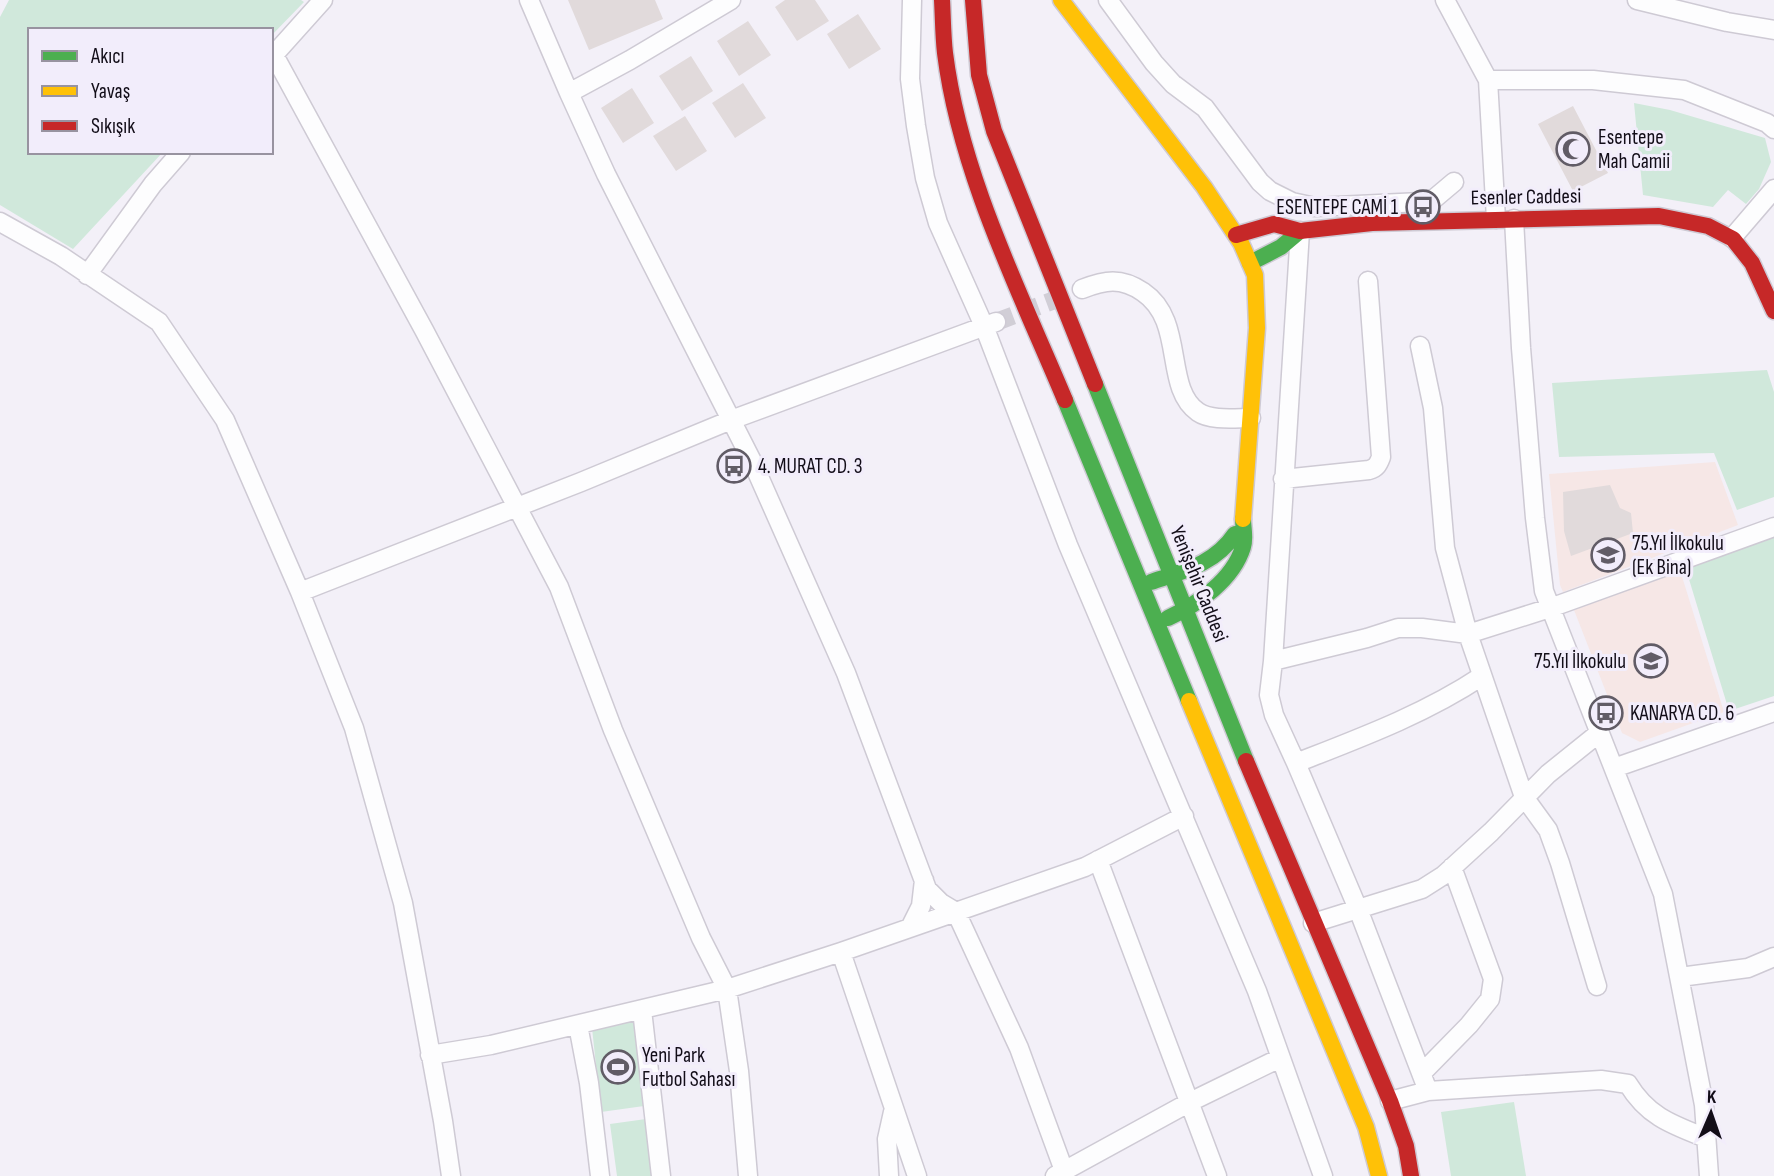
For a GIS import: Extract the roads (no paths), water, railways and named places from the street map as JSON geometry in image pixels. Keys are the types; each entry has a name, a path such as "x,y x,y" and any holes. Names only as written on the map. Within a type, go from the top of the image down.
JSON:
{"main road":[{"path":"942,0 945,53 957,116 969,159 1001,247 1366,1127 1379,1176"},
{"name":"Yenişehir Caddesi","path":"973,0 979,75 994,131 1313,923 1390,1101 1406,1146 1411,1176"},
{"path":"1061,0 1204,187 1236,235 1255,275 1257,328 1243,519 1244,546 1219,583 1186,610 1158,622"},
{"name":"Esenler Caddesi","path":"1236,235 1274,224 1300,231 1372,223 1659,215 1700,224 1732,238"},
{"path":"1250,263 1281,247 1300,231"},
{"path":"1732,238 1758,274 1774,311"},
{"path":"1143,584 1206,563 1221,554 1243,519"}],"street":[{"path":"323,0 273,56 518,507 558,587 613,730 701,938 727,989 739,1071 748,1176"},
{"path":"529,0 606,174 752,461 846,673 927,889 941,903 956,912 1019,1048 1062,1174 1190,1102 1280,1058"},
{"path":"569,93 630,61 731,0"},
{"path":"912,0 910,79 925,178 938,223 990,324 1068,545 1257,991 1322,1176"},
{"path":"1108,0 1154,63 1174,84 1205,108 1260,182 1281,198 1315,207 1421,202 1435,198 1454,182"},
{"path":"1446,0 1489,80 1496,219"},
{"path":"1637,0 1727,22 1774,30"},
{"path":"1489,80 1594,80 1684,90 1768,123 1774,129"},
{"path":"86,275 153,184 179,154"},
{"path":"1732,238 1774,189"},
{"path":"1514,219 1521,348 1544,591 1663,894 1704,1105 1709,1176"},
{"path":"0,222 61,256 159,322 225,420 300,592 354,728 403,902 451,1176"},
{"path":"1300,231 1269,695 1289,750 1358,909 1428,1091"},
{"path":"1082,289 1104,281 1118,281 1149,296 1167,323 1188,403 1199,413 1213,417 1251,418"},
{"path":"1283,479 1369,470 1376,468 1379,463 1381,457 1368,281"},
{"path":"300,592 731,420 990,324"},
{"path":"1420,346 1433,408 1444,548 1468,634 1524,797 1548,830 1597,986"},
{"path":"1273,662 1398,628 1468,634 1550,608 1774,527"},
{"path":"1296,763 1366,736 1450,697 1482,676"},
{"path":"1614,768 1774,712"},
{"path":"1313,923 1422,889 1452,867 1576,749 1599,733"},
{"path":"430,1055 491,1045 727,989 1085,867 1184,816"},
{"path":"1098,860 1217,1176"},
{"path":"1422,1073 1469,1025 1490,999 1493,979 1452,867"},
{"path":"910,928 921,906 924,880"},
{"path":"841,952 916,1176"},
{"path":"1680,977 1748,968 1774,957"},
{"path":"642,1010 662,1176"},
{"path":"578,1025 589,1083 600,1176"},
{"path":"1390,1101 1428,1091 1601,1080 1628,1084 1640,1102 1672,1125 1706,1138"},
{"path":"889,1176 887,1139 893,1112"}],"tunnel":[{"path":"996,322 1068,295"}],"place":[{"name":"Esentepe Mah Camii","path":"1573,149"},
{"name":"ESENTEPE CAMİ 1","path":"1423,207"},
{"name":"4. MURAT CD. 3","path":"734,466"},
{"name":"75.Yıl İlkokulu (Ek Bina)","path":"1608,555"},
{"name":"75.Yıl İlkokulu","path":"1651,661"},
{"name":"KANARYA CD. 6","path":"1606,713"},
{"name":"Yeni Park Futbol Sahası","path":"618,1067"}]}
